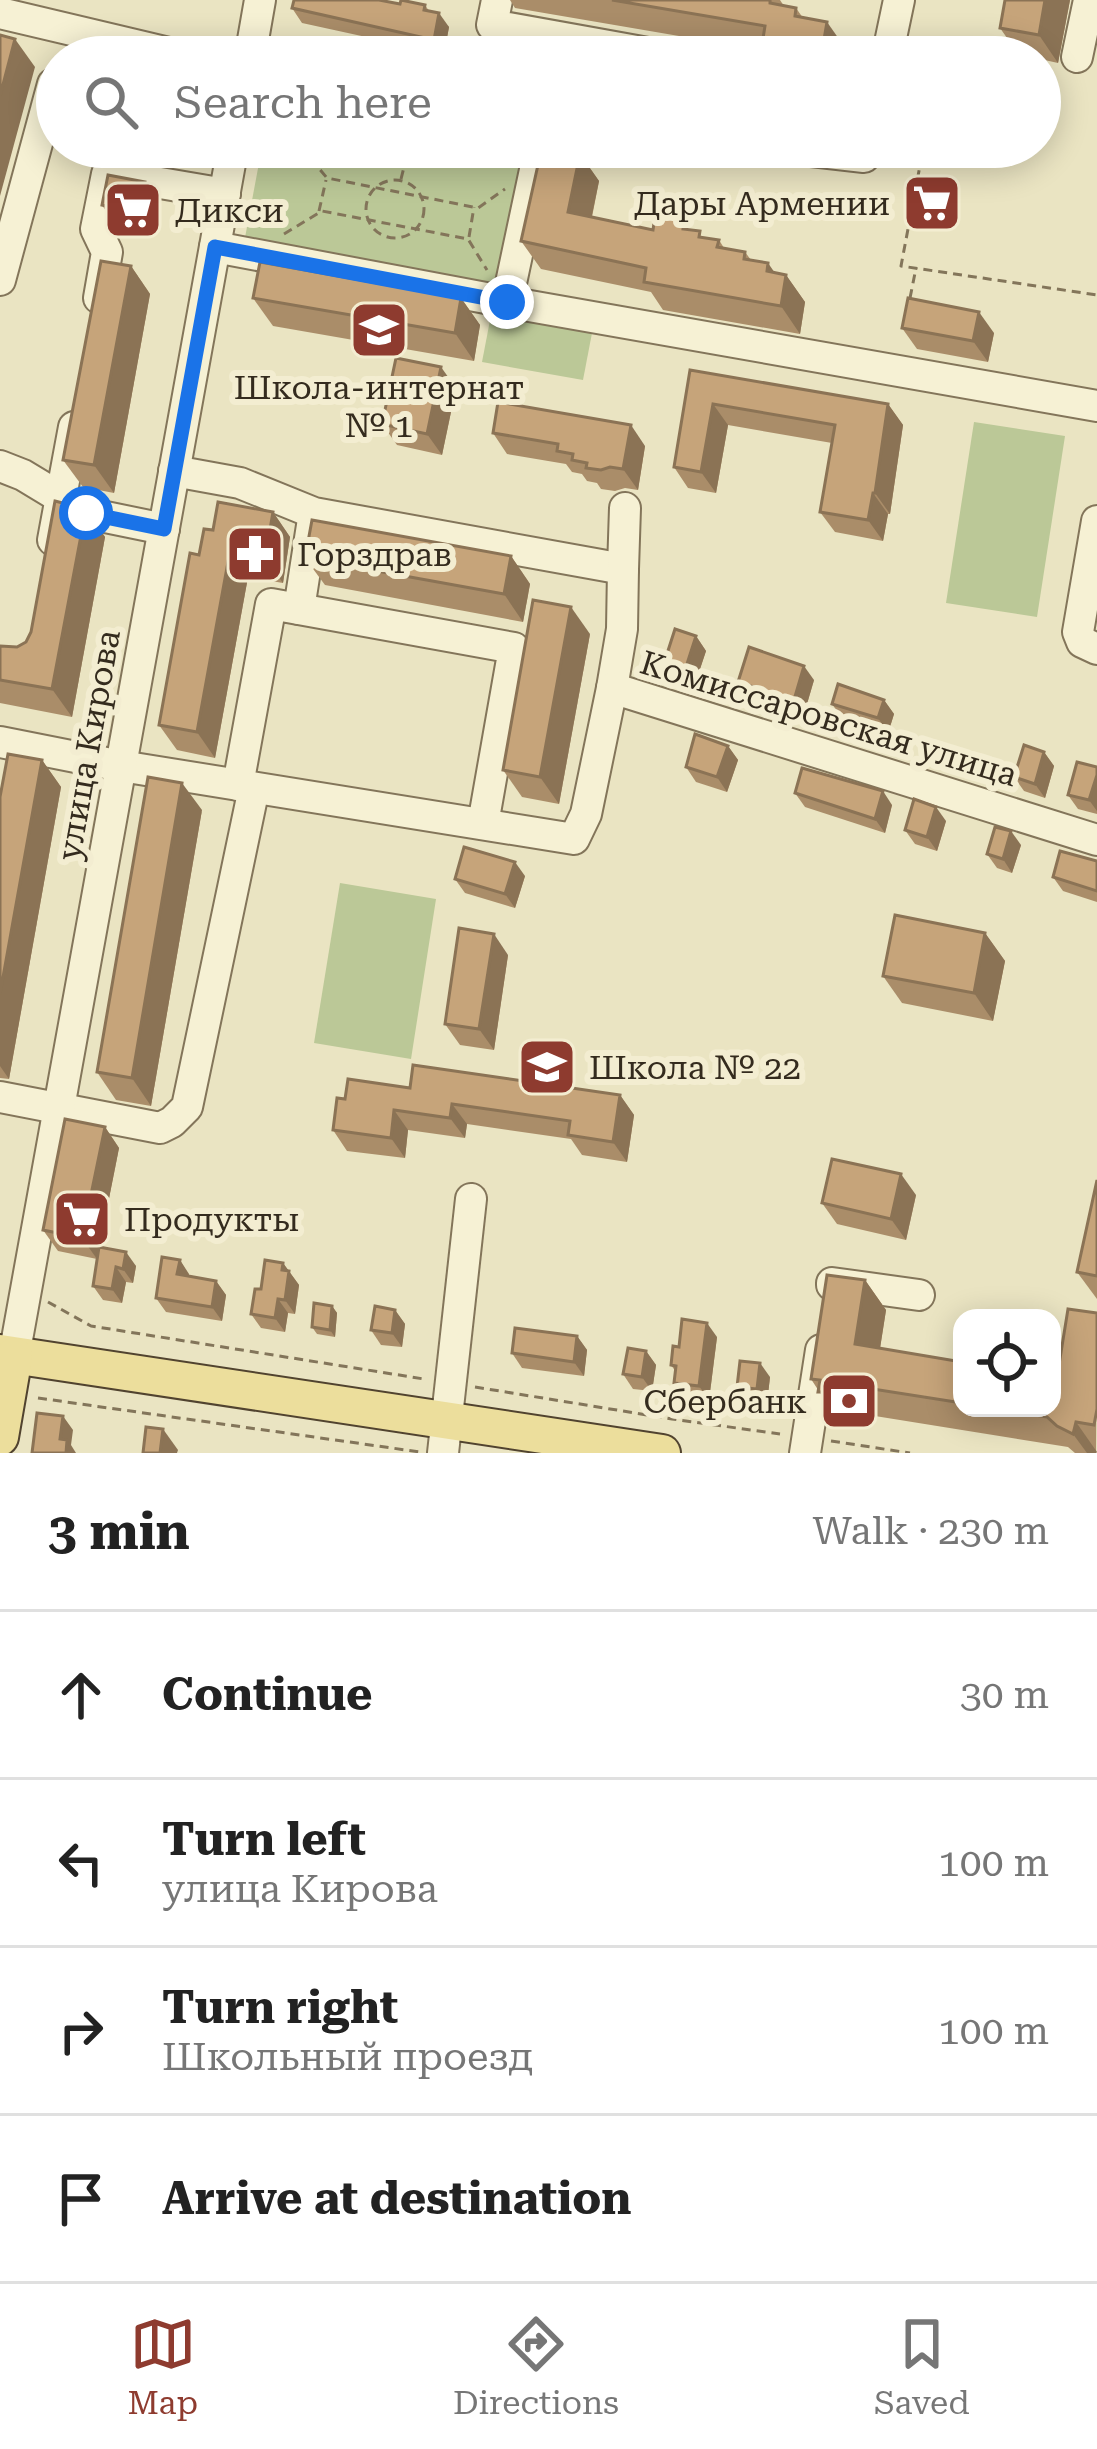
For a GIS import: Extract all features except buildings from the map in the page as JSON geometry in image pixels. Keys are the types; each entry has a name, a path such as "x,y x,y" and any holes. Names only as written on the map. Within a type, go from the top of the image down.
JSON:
{"main road":[{"path":"0,1437 7,1355 445,1437 662,1453"}],"street":[{"path":"254,36 260,0"},
{"path":"496,0 492,26 549,36"},
{"path":"1077,57 1089,0"},
{"path":"888,36 890,2"},
{"path":"0,13 98,36"},
{"path":"0,280 36,147"},
{"name":"улица Кирова","path":"7,1355 23,1297 229,168"},
{"path":"507,302 535,168"},
{"path":"95,319 107,252 96,230 107,174 225,194"},
{"path":"215,247 1097,406"},
{"path":"1028,373 1033,378 1097,388"},
{"path":"48,566 78,408"},
{"path":"0,466 99,518 164,529"},
{"path":"174,471 240,484 314,513 623,569"},
{"name":"Комиссаровская улица","path":"625,508 622,629 612,688 1097,841"},
{"path":"298,609 314,513"},
{"path":"1097,521 1078,632 1082,641 1097,649"},
{"path":"0,1097 160,1128 187,1107 246,786 271,604 514,647 483,824"},
{"path":"0,742 574,839 586,814 612,688"},
{"path":"445,1437 471,1199"},
{"path":"807,1445 832,1283 919,1295"}],"path":[{"path":"319,168 327,178 478,208 526,168"},
{"path":"401,181 404,168"},
{"path":"920,168 901,266 1097,295"},
{"path":"318,213 327,178"},
{"path":"387,181 401,181 414,187 424,212 416,229 388,237 368,220 368,200 387,181"},
{"path":"474,207 468,238 507,302"},
{"path":"252,254 322,211 468,238"},
{"path":"908,309 916,268"},
{"path":"23,1297 49,1302 91,1326 807,1445 910,1453"},
{"path":"36,1398 428,1453"}],"green space":[{"path":"258,168 531,168 504,292 244,243"},
{"path":"491,315 592,333 583,380 482,362"},
{"path":"974,422 1065,436 1037,617 946,603"},
{"path":"340,883 436,899 411,1059 314,1043"}],"place":[{"name":"Дары Армении","path":"932,203"},
{"name":"Дикси","path":"133,210"},
{"name":"Школа-интернат № 1","path":"379,330"},
{"name":"Горздрав","path":"255,554"},
{"name":"Школа № 22","path":"547,1067"},
{"name":"Продукты","path":"82,1219"},
{"name":"Сбербанк","path":"849,1401"}],"route":[{"path":"86,513 164,529 215,247 507,302"}]}
